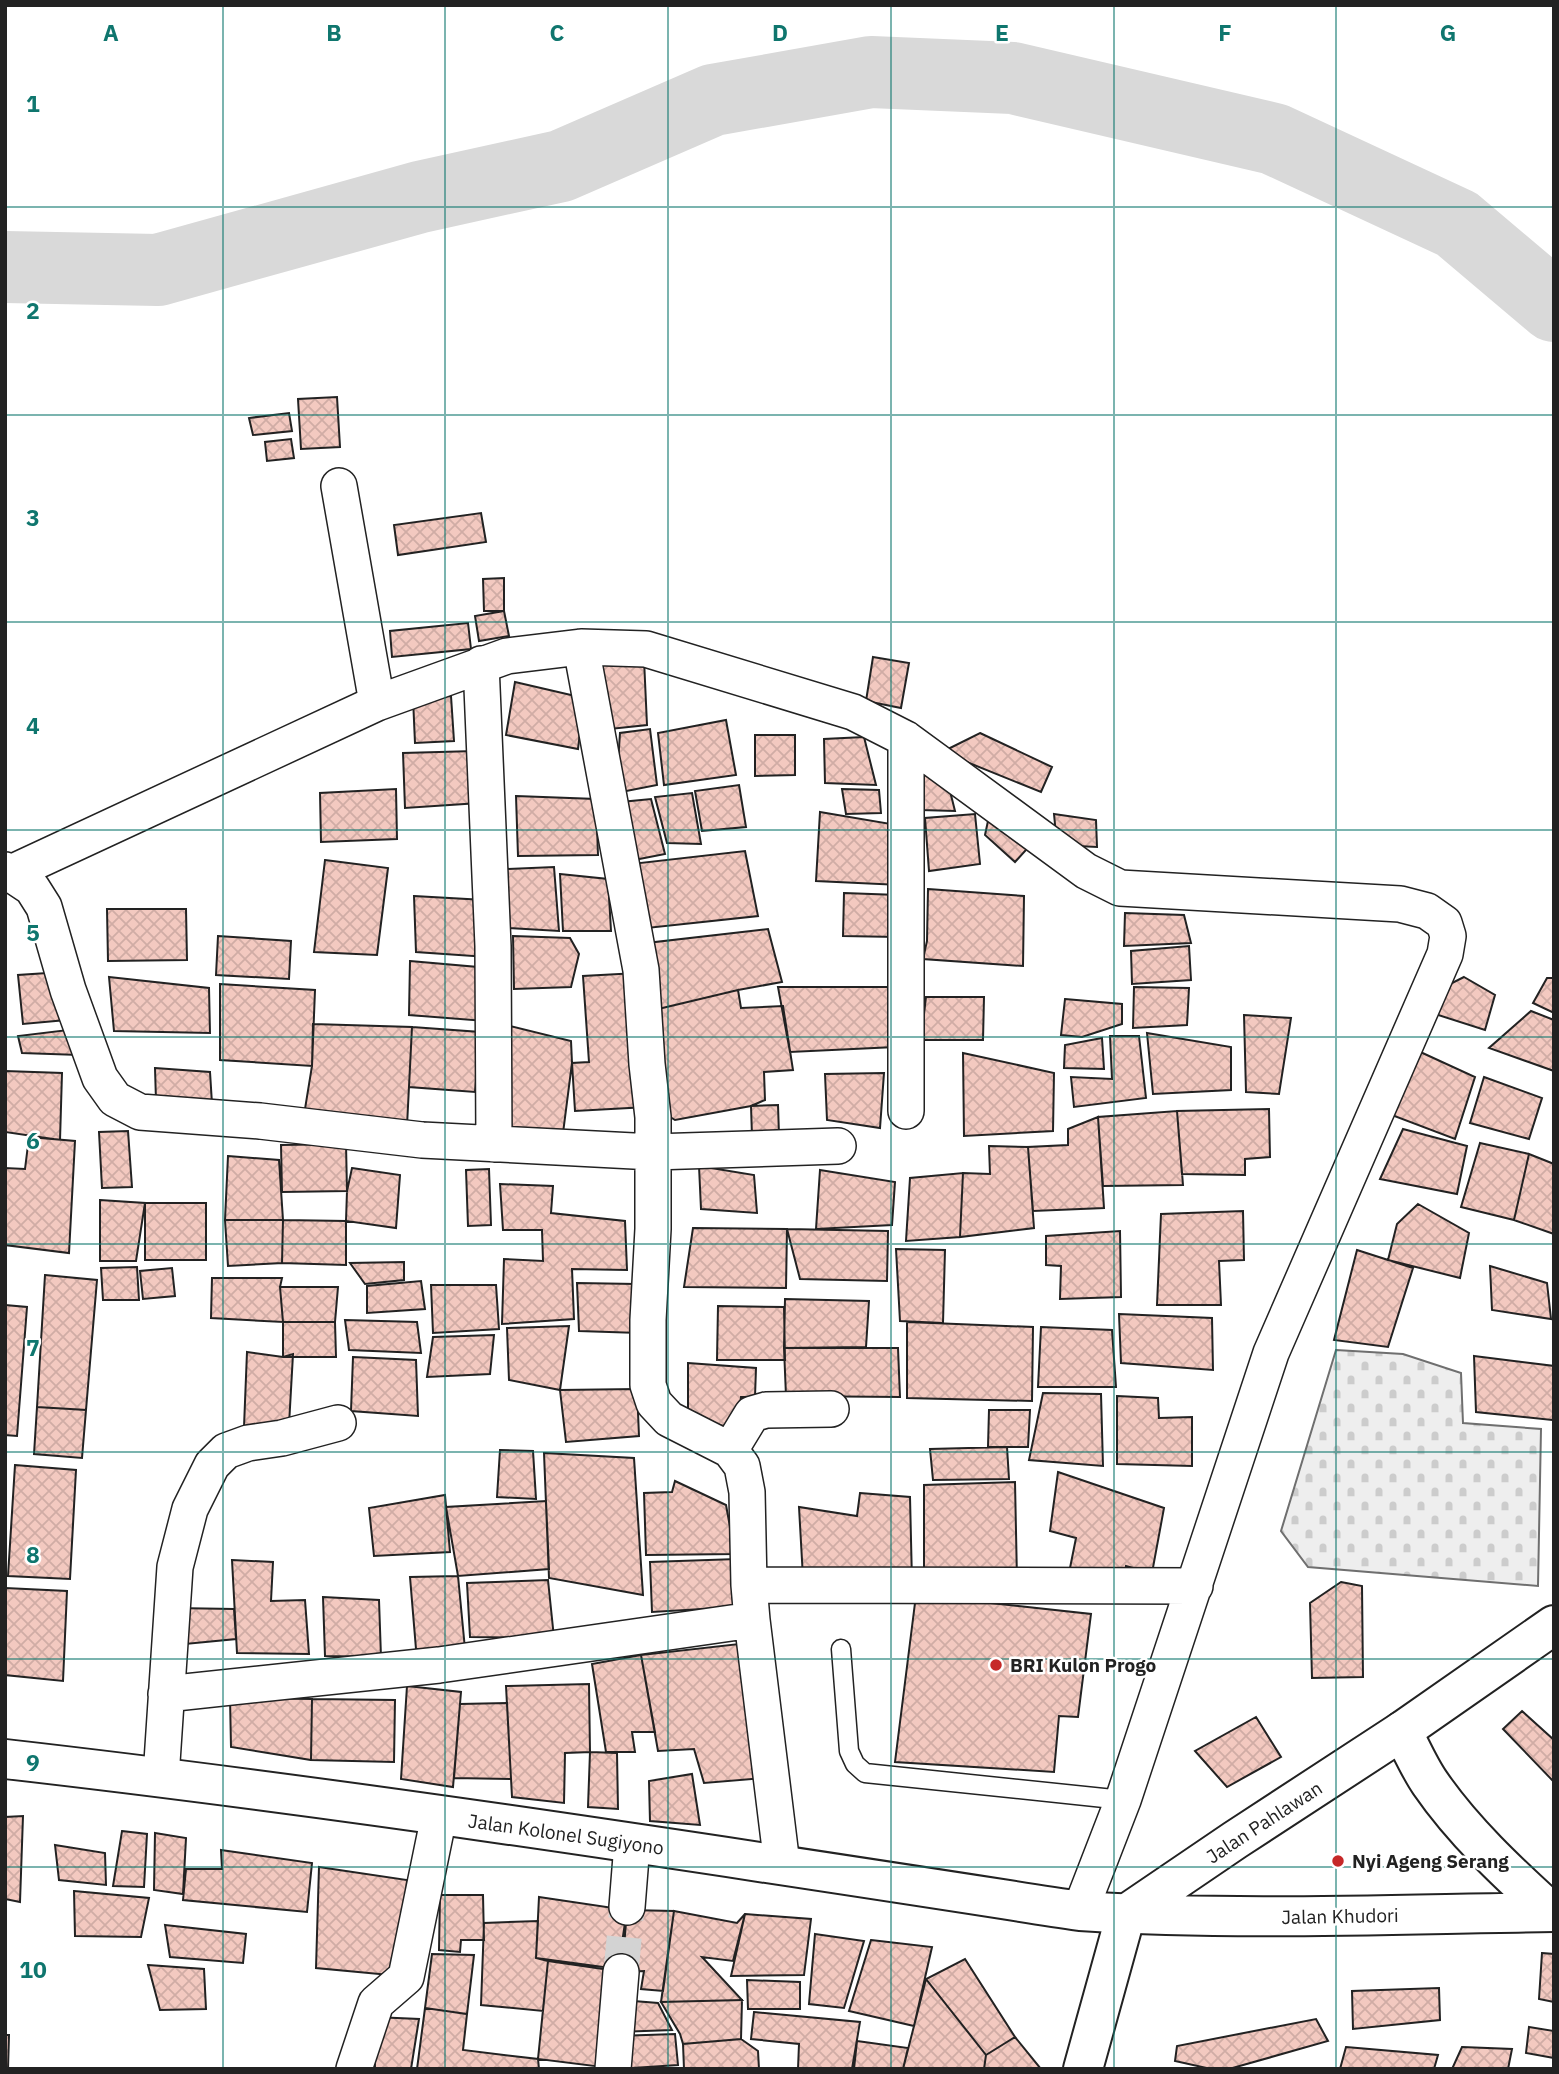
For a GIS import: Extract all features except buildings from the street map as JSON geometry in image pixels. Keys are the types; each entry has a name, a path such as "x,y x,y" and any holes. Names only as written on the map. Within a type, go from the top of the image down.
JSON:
{"main road":[{"name":"Jalan Pahlawan","path":"1126,1914 1402,1731 1554,1625"},
{"path":"1402,1731 1429,1781 1454,1814 1508,1872 1552,1912"},
{"name":"Jalan Kolonel Sugiyono","path":"5,1759 161,1777 782,1865 1080,1911 1126,1914"},
{"name":"Jalan Khudori","path":"1126,1914 1295,1917 1552,1912"},
{"path":"1083,2069 1126,1914"}],"street":[{"path":"339,486 377,703"},
{"path":"8,871 377,703 481,664 507,656 580,647 646,649 853,712 906,738 1086,871 1120,888 1400,904 1427,911 1444,923 1448,936 1445,954 1271,1353 1123,1800 1080,1911"},
{"path":"580,647 641,970 653,1117 648,1385 654,1403 668,1419 730,1450 743,1466 747,1492 752,1620 782,1865"},
{"path":"481,664 493,946 494,1144"},
{"path":"906,738 906,1111"},
{"path":"8,871 32,888 44,907 68,990 100,1078 115,1099 140,1112 260,1121 422,1140 653,1152 838,1146"},
{"path":"730,1450 752,1414 766,1410 831,1409"},
{"path":"161,1777 175,1567 190,1509 212,1465 232,1448 338,1423"},
{"path":"749,1585 1195,1586"},
{"path":"166,1694 439,1665 752,1620"},
{"path":"354,2069 376,2003 406,1977 439,1816"},
{"path":"627,1907 632,1844"},
{"path":"613,2069 621,1972"}],"lane":[{"path":"841,1649 849,1751 855,1763 865,1773 1123,1800"}],"green space":[{"path":"1336,1350 1403,1354 1461,1373 1463,1423 1541,1429 1538,1586 1308,1567 1281,1531"}],"waterway":[{"path":"5,267 158,270 420,197 561,166 713,100 871,72 1013,78 1274,139 1457,224 1554,306"}],"tunnel":[{"path":"621,1972 627,1907"}],"place":[{"name":"BRI Kulon Progo","path":"996,1665"},
{"name":"Nyi Ageng Serang","path":"1338,1861"}]}
